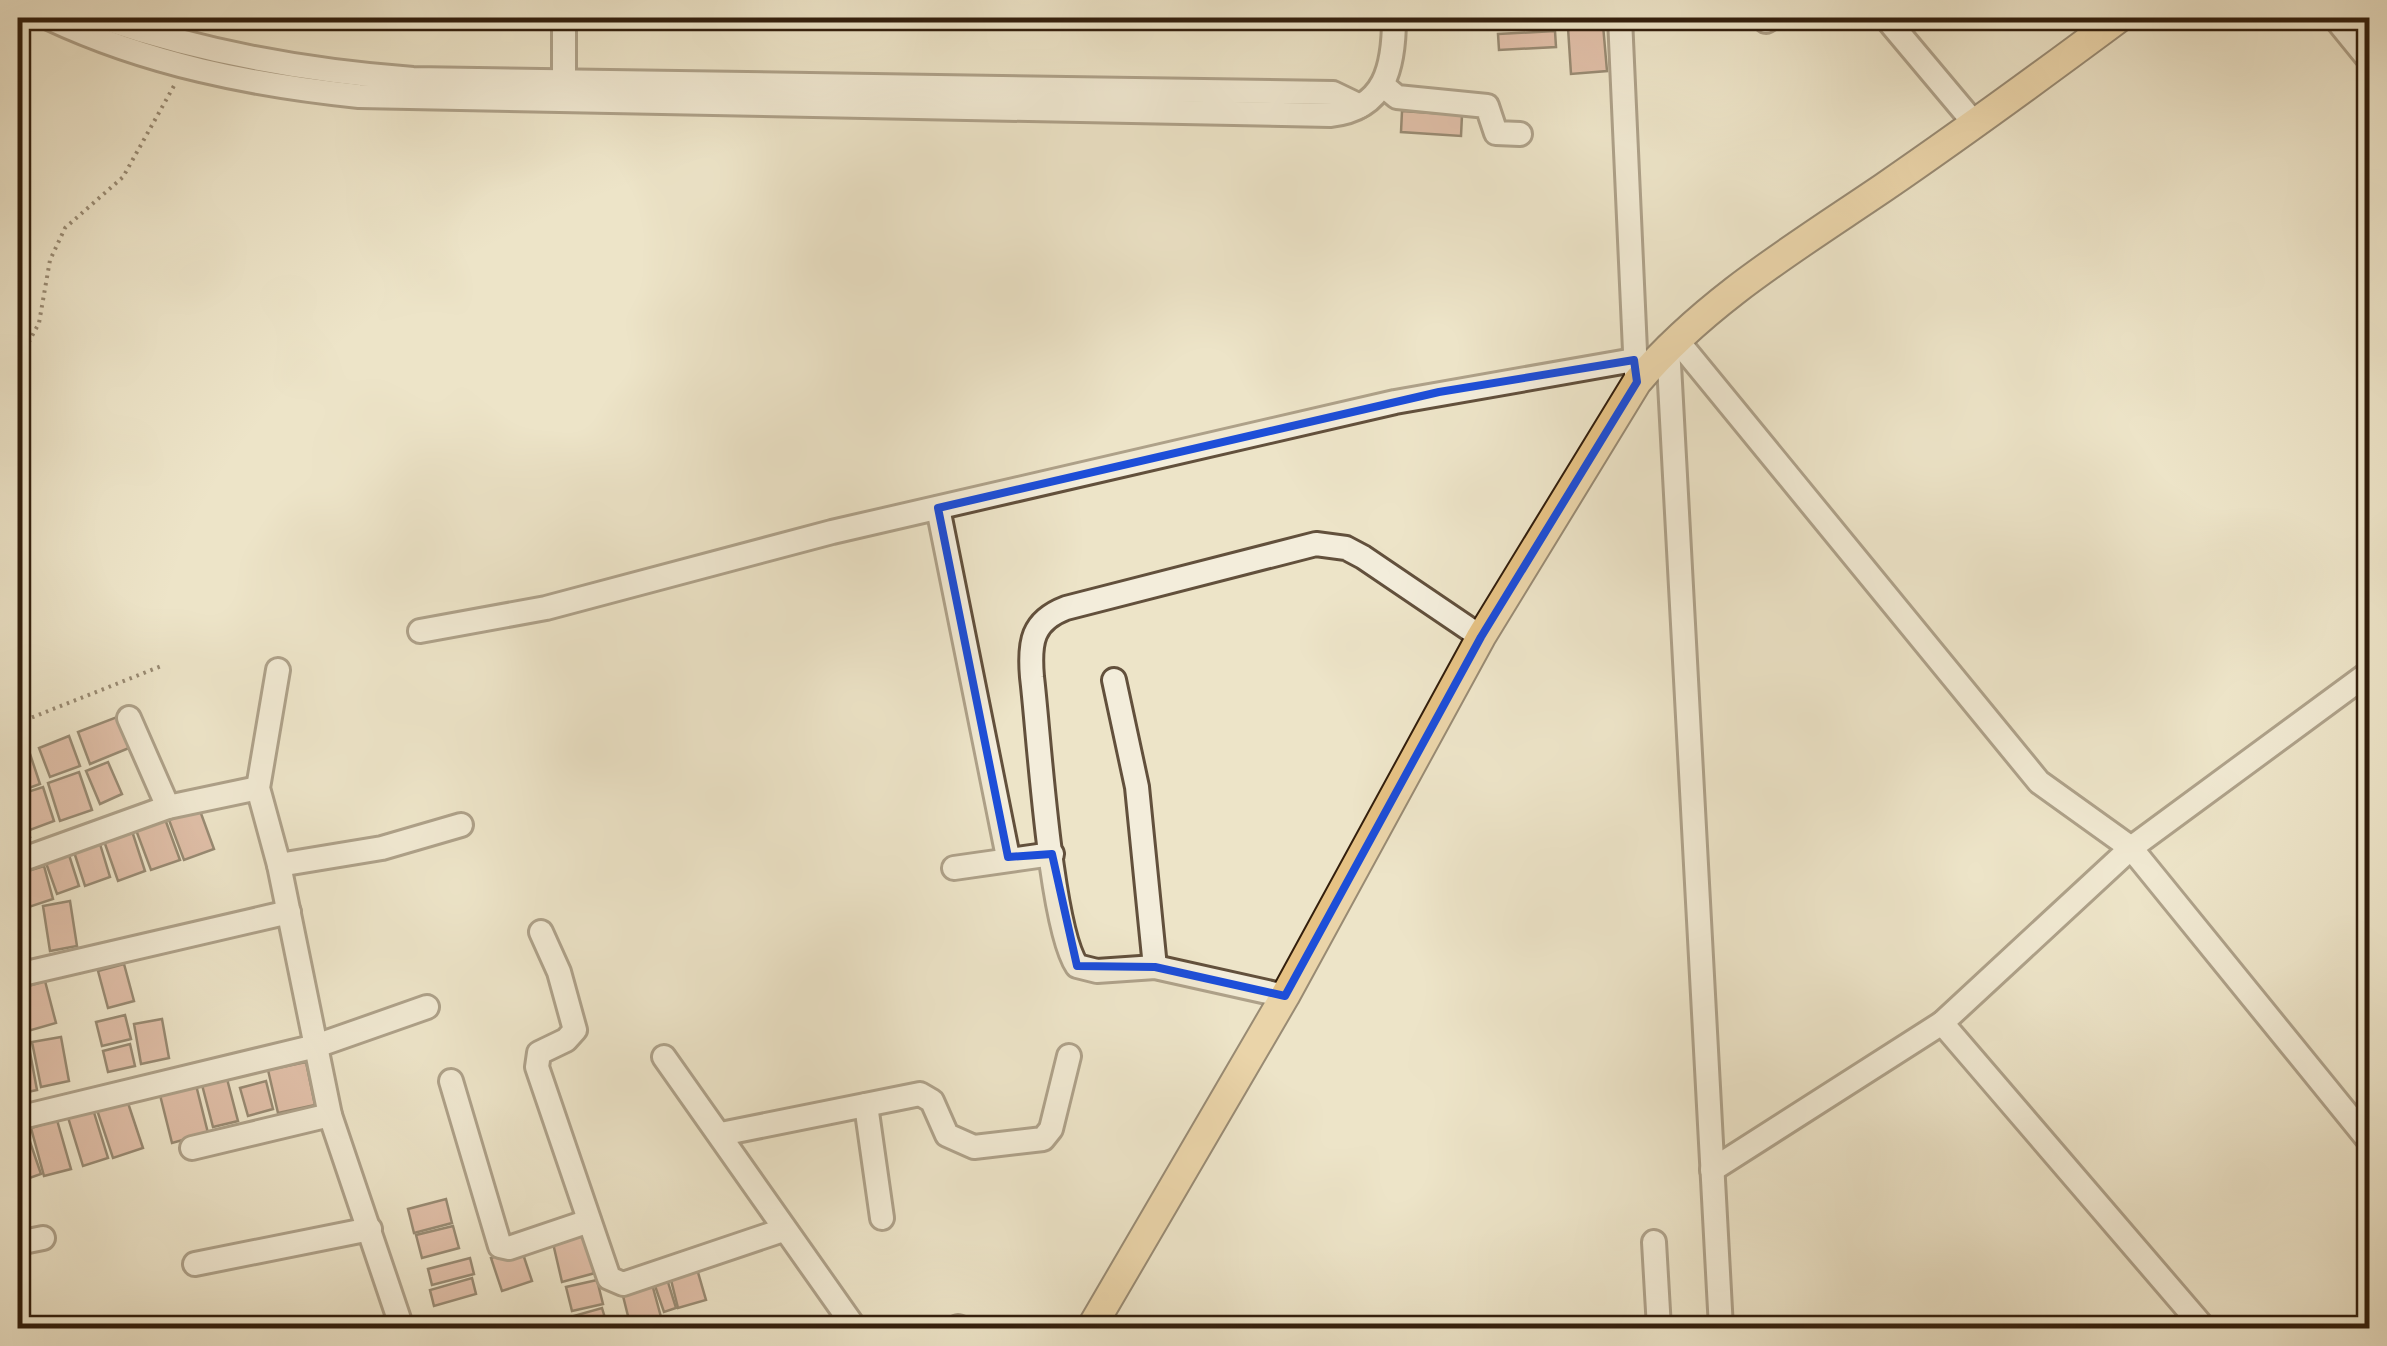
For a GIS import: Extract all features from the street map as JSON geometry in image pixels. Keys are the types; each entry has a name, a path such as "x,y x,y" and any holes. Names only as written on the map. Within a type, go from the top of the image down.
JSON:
{"main road":[{"path":"1091,1328 1286,996 1481,637 1636,371 1716,302 1976,124 2118,18"}],"street":[{"path":"48,18 101,41 186,67 277,88 564,93 1333,93 1360,106 1384,87 1391,64 1394,18"},
{"path":"104,18 142,24 217,52 311,70 564,93"},
{"path":"564,18 564,93"},
{"path":"420,631 546,608 680,570 1440,392 1636,371 1620,18"},
{"path":"1886,18 1976,124"},
{"path":"2335,18 2370,60"},
{"path":"1384,87 1398,97 1487,106 1496,133 1520,134"},
{"path":"1672,342 2039,782 2131,848 2370,1142"},
{"path":"1672,342 1721,1328"},
{"path":"938,508 1008,857"},
{"path":"1286,996 1155,968 1087,971 1077,966 1066,943 1052,854 1030,649 1044,616 1316,544 1346,548 1363,557 1481,637"},
{"path":"278,670 258,788 279,865 330,1115 402,1328"},
{"path":"1712,1170 1942,1023 2131,848 2370,672"},
{"path":"1114,680 1137,787 1155,968"},
{"path":"129,718 168,807"},
{"path":"18,861 168,807 258,788"},
{"path":"279,865 382,848 460,825"},
{"path":"954,868 1008,857 1052,854"},
{"path":"18,975 288,912"},
{"path":"541,932 559,972 575,1030 566,1040 539,1053 537,1067 609,1278 622,1284 783,1230"},
{"path":"18,1118 316,1046 427,1008"},
{"path":"1942,1023 2204,1328"},
{"path":"720,1134 926,1095 947,1136 965,1144 1042,1139 1051,1128 1069,1056"},
{"path":"664,1057 855,1328"},
{"path":"451,1081 500,1246 509,1248 589,1221"},
{"path":"866,1105 882,1218"},
{"path":"192,1148 330,1115"},
{"path":"195,1264 370,1229"},
{"path":"18,1243 43,1238"},
{"path":"1654,1242 1659,1328"}],"path":[{"path":"18,362 39,323 50,260 65,228 123,177 186,67"},
{"path":"18,722 164,666"}],"highlighted area":[{"path":"1634,360 1637,382 1481,637 1285,996 1155,967 1077,966 1052,854 1008,857 938,508 1439,392"}],"building":[{"path":"1603,25 1607,71 1571,74 1568,28"},
{"path":"1555,31 1556,47 1499,50 1498,34"},
{"path":"1402,111 1462,115 1461,136 1401,132"},
{"path":"117,717 129,748 90,764 78,732"},
{"path":"69,736 80,766 50,777 39,748"},
{"path":"30,754 40,784 18,792 18,758"},
{"path":"108,762 122,794 100,804 86,771"},
{"path":"79,772 92,810 60,821 48,783"},
{"path":"43,787 54,821 30,830 18,795"},
{"path":"18,805 30,837 18,842"},
{"path":"199,808 214,849 184,860 169,820"},
{"path":"165,819 180,860 151,870 136,830"},
{"path":"132,831 145,871 118,881 104,841"},
{"path":"100,844 110,877 85,886 74,852"},
{"path":"69,855 79,886 57,894 46,863"},
{"path":"44,866 53,899 26,908 18,874"},
{"path":"70,901 77,946 50,951 43,906"},
{"path":"124,964 134,1001 108,1008 98,971"},
{"path":"45,981 56,1023 28,1031 18,989"},
{"path":"125,1015 131,1039 102,1046 96,1022"},
{"path":"162,1019 169,1058 141,1064 134,1024"},
{"path":"61,1037 69,1081 41,1087 32,1042"},
{"path":"130,1044 135,1066 108,1072 103,1051"},
{"path":"29,1047 37,1090 18,1094 18,1049"},
{"path":"306,1062 315,1105 278,1113 268,1070"},
{"path":"226,1075 238,1121 213,1127 201,1081"},
{"path":"195,1081 208,1133 172,1143 159,1091"},
{"path":"266,1081 273,1109 248,1116 240,1088"},
{"path":"126,1097 143,1148 113,1158 96,1107"},
{"path":"92,1106 108,1158 83,1166 67,1114"},
{"path":"57,1120 71,1169 44,1176 31,1128"},
{"path":"26,1130 41,1174 18,1182 18,1132"},
{"path":"446,1199 452,1223 414,1233 408,1209"},
{"path":"453,1226 459,1248 422,1258 416,1235"},
{"path":"585,1231 595,1273 562,1282 552,1239"},
{"path":"521,1248 532,1281 502,1291 491,1258"},
{"path":"470,1258 474,1274 432,1285 428,1269"},
{"path":"697,1269 706,1300 678,1308 670,1276"},
{"path":"472,1278 476,1294 434,1306 430,1290"},
{"path":"667,1279 676,1308 664,1312 654,1283"},
{"path":"597,1280 603,1304 572,1311 566,1287"},
{"path":"652,1284 664,1328 631,1328 622,1292"},
{"path":"602,1308 608,1328 573,1328 570,1317"}]}
